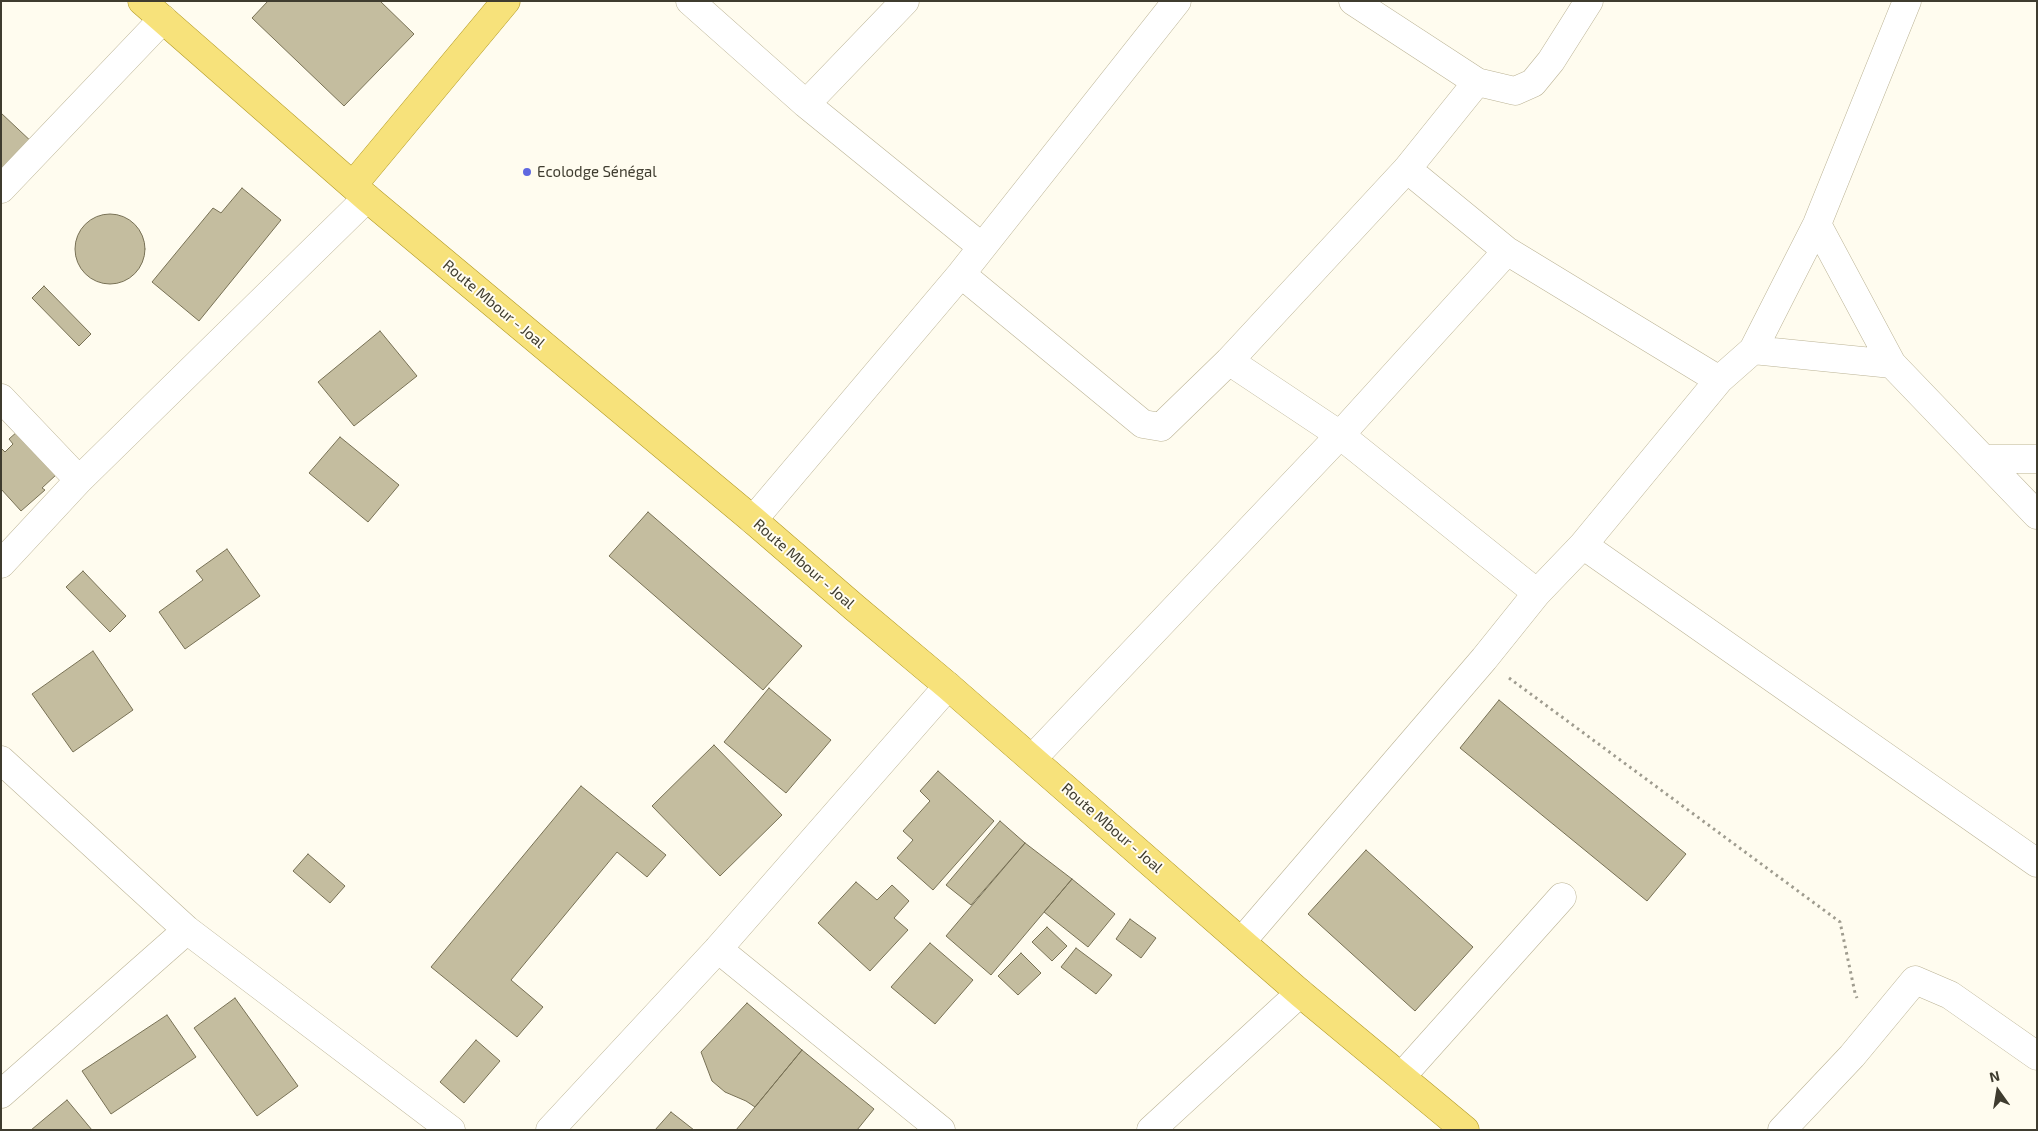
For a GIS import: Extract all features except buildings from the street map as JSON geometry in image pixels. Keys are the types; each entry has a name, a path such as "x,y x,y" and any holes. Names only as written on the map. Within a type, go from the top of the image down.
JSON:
{"main road":[{"name":"Route Mbour - Joal","path":"142,1 360,191 753,520 854,608 948,686 1300,993 1465,1130"},
{"path":"360,191 506,1"}],"street":[{"path":"690,1 806,104 982,247"},
{"path":"806,104 905,1"},
{"path":"753,520 961,274 1177,1"},
{"path":"1353,1 1477,82 1515,91 1533,83 1551,62 1589,1"},
{"path":"1242,941 1484,660 1537,593 1583,545 1719,380 1753,350 1817,224 1907,1"},
{"path":"1,189 163,19"},
{"path":"961,274 1143,424 1161,427 1229,361 1407,169 1477,82"},
{"path":"1407,169 1508,251 1719,380"},
{"path":"1,564 79,480 360,191"},
{"path":"1817,224 1892,364 2037,515"},
{"path":"1032,760 1340,435 1508,251"},
{"path":"1753,350 1892,364"},
{"path":"1229,361 1340,435 1537,593"},
{"path":"1,398 79,480"},
{"path":"1983,459 2037,459"},
{"path":"1583,545 2037,863"},
{"path":"550,1130 718,949 948,686"},
{"path":"1,760 187,930 450,1130"},
{"path":"1402,1077 1562,897"},
{"path":"1,1094 187,930"},
{"path":"718,949 941,1130"},
{"path":"1782,1130 1852,1056 1915,980 1950,995 2037,1056"},
{"path":"1151,1130 1300,993"}],"path":[{"path":"1484,660 1840,922 1854,993 1874,1029"}],"place":[{"name":"Ecolodge Sénégal","path":"527,172"}]}
